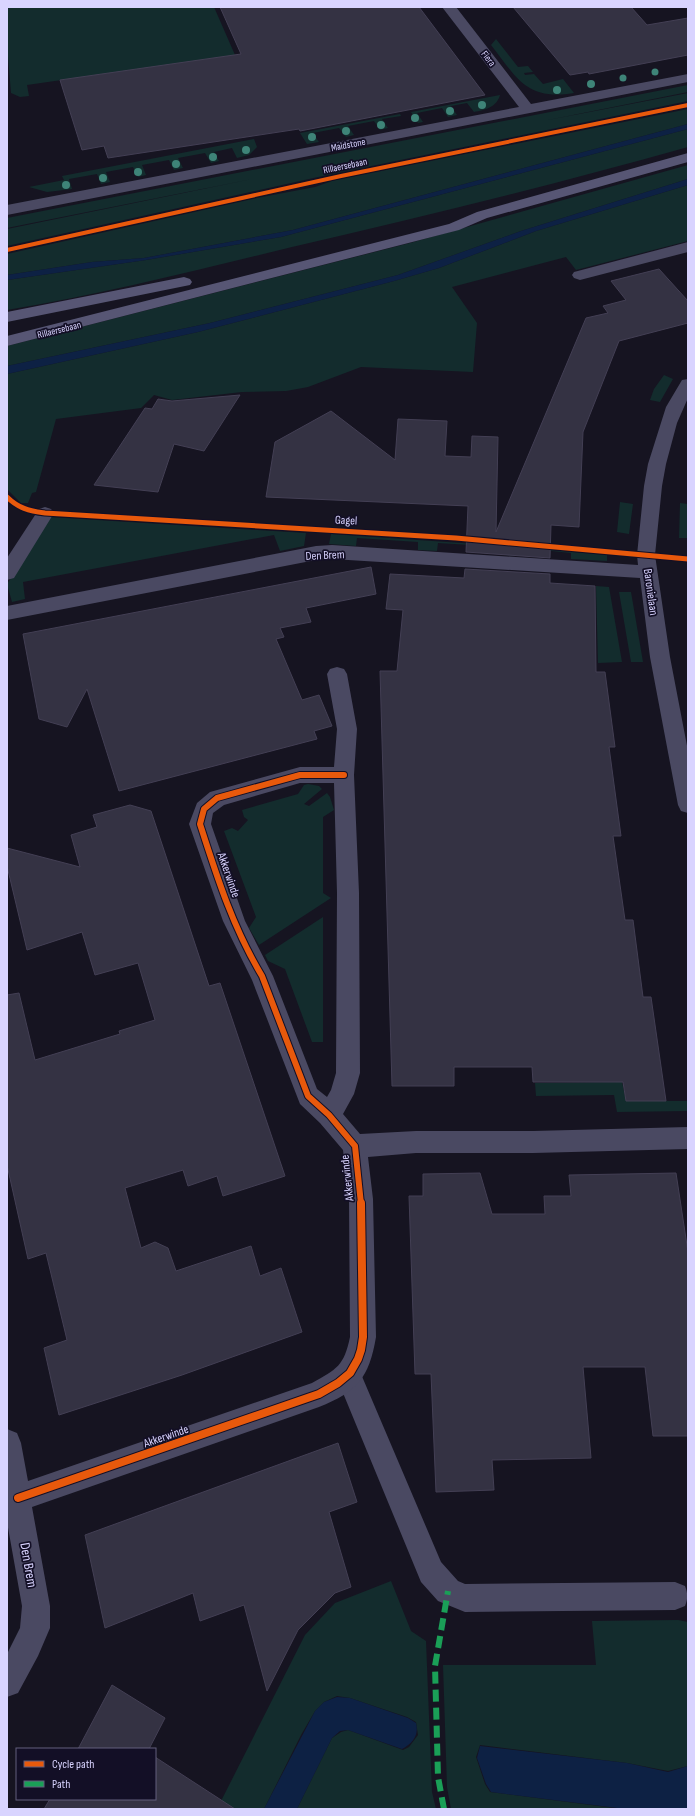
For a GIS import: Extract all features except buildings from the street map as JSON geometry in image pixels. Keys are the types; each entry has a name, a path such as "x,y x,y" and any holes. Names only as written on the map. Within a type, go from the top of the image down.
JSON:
{"street":[{"name":"Fiera","path":"449,7 528,109"},
{"name":"Maidstone","path":"7,205 688,78"},
{"name":"Rillaersebaan","path":"7,341 447,229 482,215 688,156"},
{"name":"Rillaersebaan","path":"7,317 154,289 449,220 482,215"},
{"path":"580,275 688,247"},
{"name":"Baronielaan","path":"688,384 674,407 668,423 654,479 646,555 661,661 688,805"},
{"path":"7,573 45,513"},
{"name":"Den Brem","path":"7,613 316,553 332,552 648,572"},
{"path":"329,1115 342,1094 348,1073 348,893 344,774 347,729 337,674"},
{"name":"Akkerwinde","path":"18,1498 318,1394 349,1376 360,1358 363,1337 361,1199 355,1146 329,1115 308,1096 262,976 251,959 231,916 200,824 204,809 217,798 300,775 344,774"},
{"name":"Akkerwinde","path":"355,1146 416,1142 533,1142 688,1138"},
{"path":"349,1376 431,1572 448,1591 465,1598 675,1596"},
{"name":"Den Brem","path":"7,1443 36,1606 35,1628 7,1682"}],"green space":[{"path":"7,7 214,7 235,55 27,85 29,96 20,97 11,93 7,45"},
{"path":"496,39 518,67 528,66 533,72 524,73 525,75 534,74 543,84 563,79 574,93 558,95 544,94 524,84 508,68 491,45"},
{"path":"688,85 688,92 7,228 7,218"},
{"path":"688,93 688,101 318,177 7,246 7,229 444,140"},
{"path":"500,95 493,105 486,109 474,112 467,103 451,106 457,115 448,117 442,108 417,113 423,122 418,123 411,112"},
{"path":"688,109 688,124 293,230 144,258 92,262 7,275 7,254 257,198 315,187 332,181"},
{"path":"400,114 401,116 382,119 388,128 380,130 374,121 348,126 354,135 346,137 339,128 313,133 319,142 307,144 300,133"},
{"path":"688,129 688,147 590,174 186,273 79,297 7,310 7,280 146,260 281,237"},
{"path":"254,139 257,147 249,155 237,158 232,148 214,152 219,161 211,163 205,153 178,158 183,168 174,170 169,160 142,165 146,175 138,177 133,167 106,172 110,182 101,184 97,174 69,179 72,189 47,192 29,187 64,180 62,176"},
{"path":"688,165 688,179 521,231 398,275 210,323 7,366 7,346 410,243"},
{"path":"688,185 688,241 576,270 566,257 452,287 477,323 473,372 361,367 308,387 286,391 242,392 172,400 154,395 141,408 56,419 36,492 32,493 28,503 21,503 7,489 7,374 198,332 394,281 439,268 536,231"},
{"path":"664,375 673,379 660,402 650,400 654,389"},
{"path":"620,502 633,504 629,534 617,532"},
{"path":"680,503 688,504 688,538 679,538"},
{"path":"50,517 306,533 304,546 280,551 274,535 23,582 25,599 12,602 7,584"},
{"path":"331,534 505,546 607,555 607,561 571,559 571,553 523,548 523,556 504,555 504,547 438,543 437,551 418,550 418,542 357,538 356,546 329,544"},
{"path":"596,586 609,587 622,662 598,663"},
{"path":"619,592 631,592 643,662 631,662"},
{"path":"308,784 319,786 322,789 304,804 309,806 327,793 330,797 334,810 323,817 323,893 331,898 259,945 249,928 256,917 224,831 232,828 238,831 248,820 244,817 242,810 298,794 304,785"},
{"path":"323,917 323,1042 312,1042 285,969 268,961 265,955"},
{"path":"622,1082 626,1101 688,1101 688,1111 617,1112 614,1095 536,1096 535,1083"},
{"path":"391,1581 411,1631 426,1641 432,1792 436,1809 297,1809 332,1738 341,1732 348,1730 403,1750 409,1747 418,1735 416,1722 407,1717 350,1698 337,1696 324,1702 315,1711 301,1735 264,1809 217,1809 305,1635 335,1603"},
{"path":"678,1620 688,1622 688,1766 668,1771 627,1763 480,1745 476,1757 485,1784 490,1792 622,1809 451,1809 447,1787 443,1665 596,1665 592,1621"}],"water":[{"path":"688,124 688,129 281,237 146,260 7,280 7,275 92,262 144,258 293,230"},
{"path":"688,179 688,185 536,231 439,268 394,281 198,332 7,374 7,366 210,323 398,275 521,231"},
{"path":"337,1697 350,1698 408,1718 416,1723 416,1735 409,1744 402,1749 348,1730 340,1731 332,1738 297,1809 264,1809 315,1711 324,1702"},
{"path":"480,1746 627,1763 668,1772 688,1766 688,1809 625,1809 491,1792 486,1784 477,1758"}],"marked path":[{"path":"444,1809 438,1777 435,1666 448,1591"}],"cycle path":[{"path":"7,250 341,176 688,105"},
{"name":"Gagel","path":"7,497 20,508 33,512 456,538 688,559"},
{"path":"18,1498 319,1394 345,1378 355,1367 361,1350 363,1337 361,1199 355,1146 329,1115 308,1096 262,976 242,940 226,902 200,824 204,809 217,798 300,775 344,775"}]}
